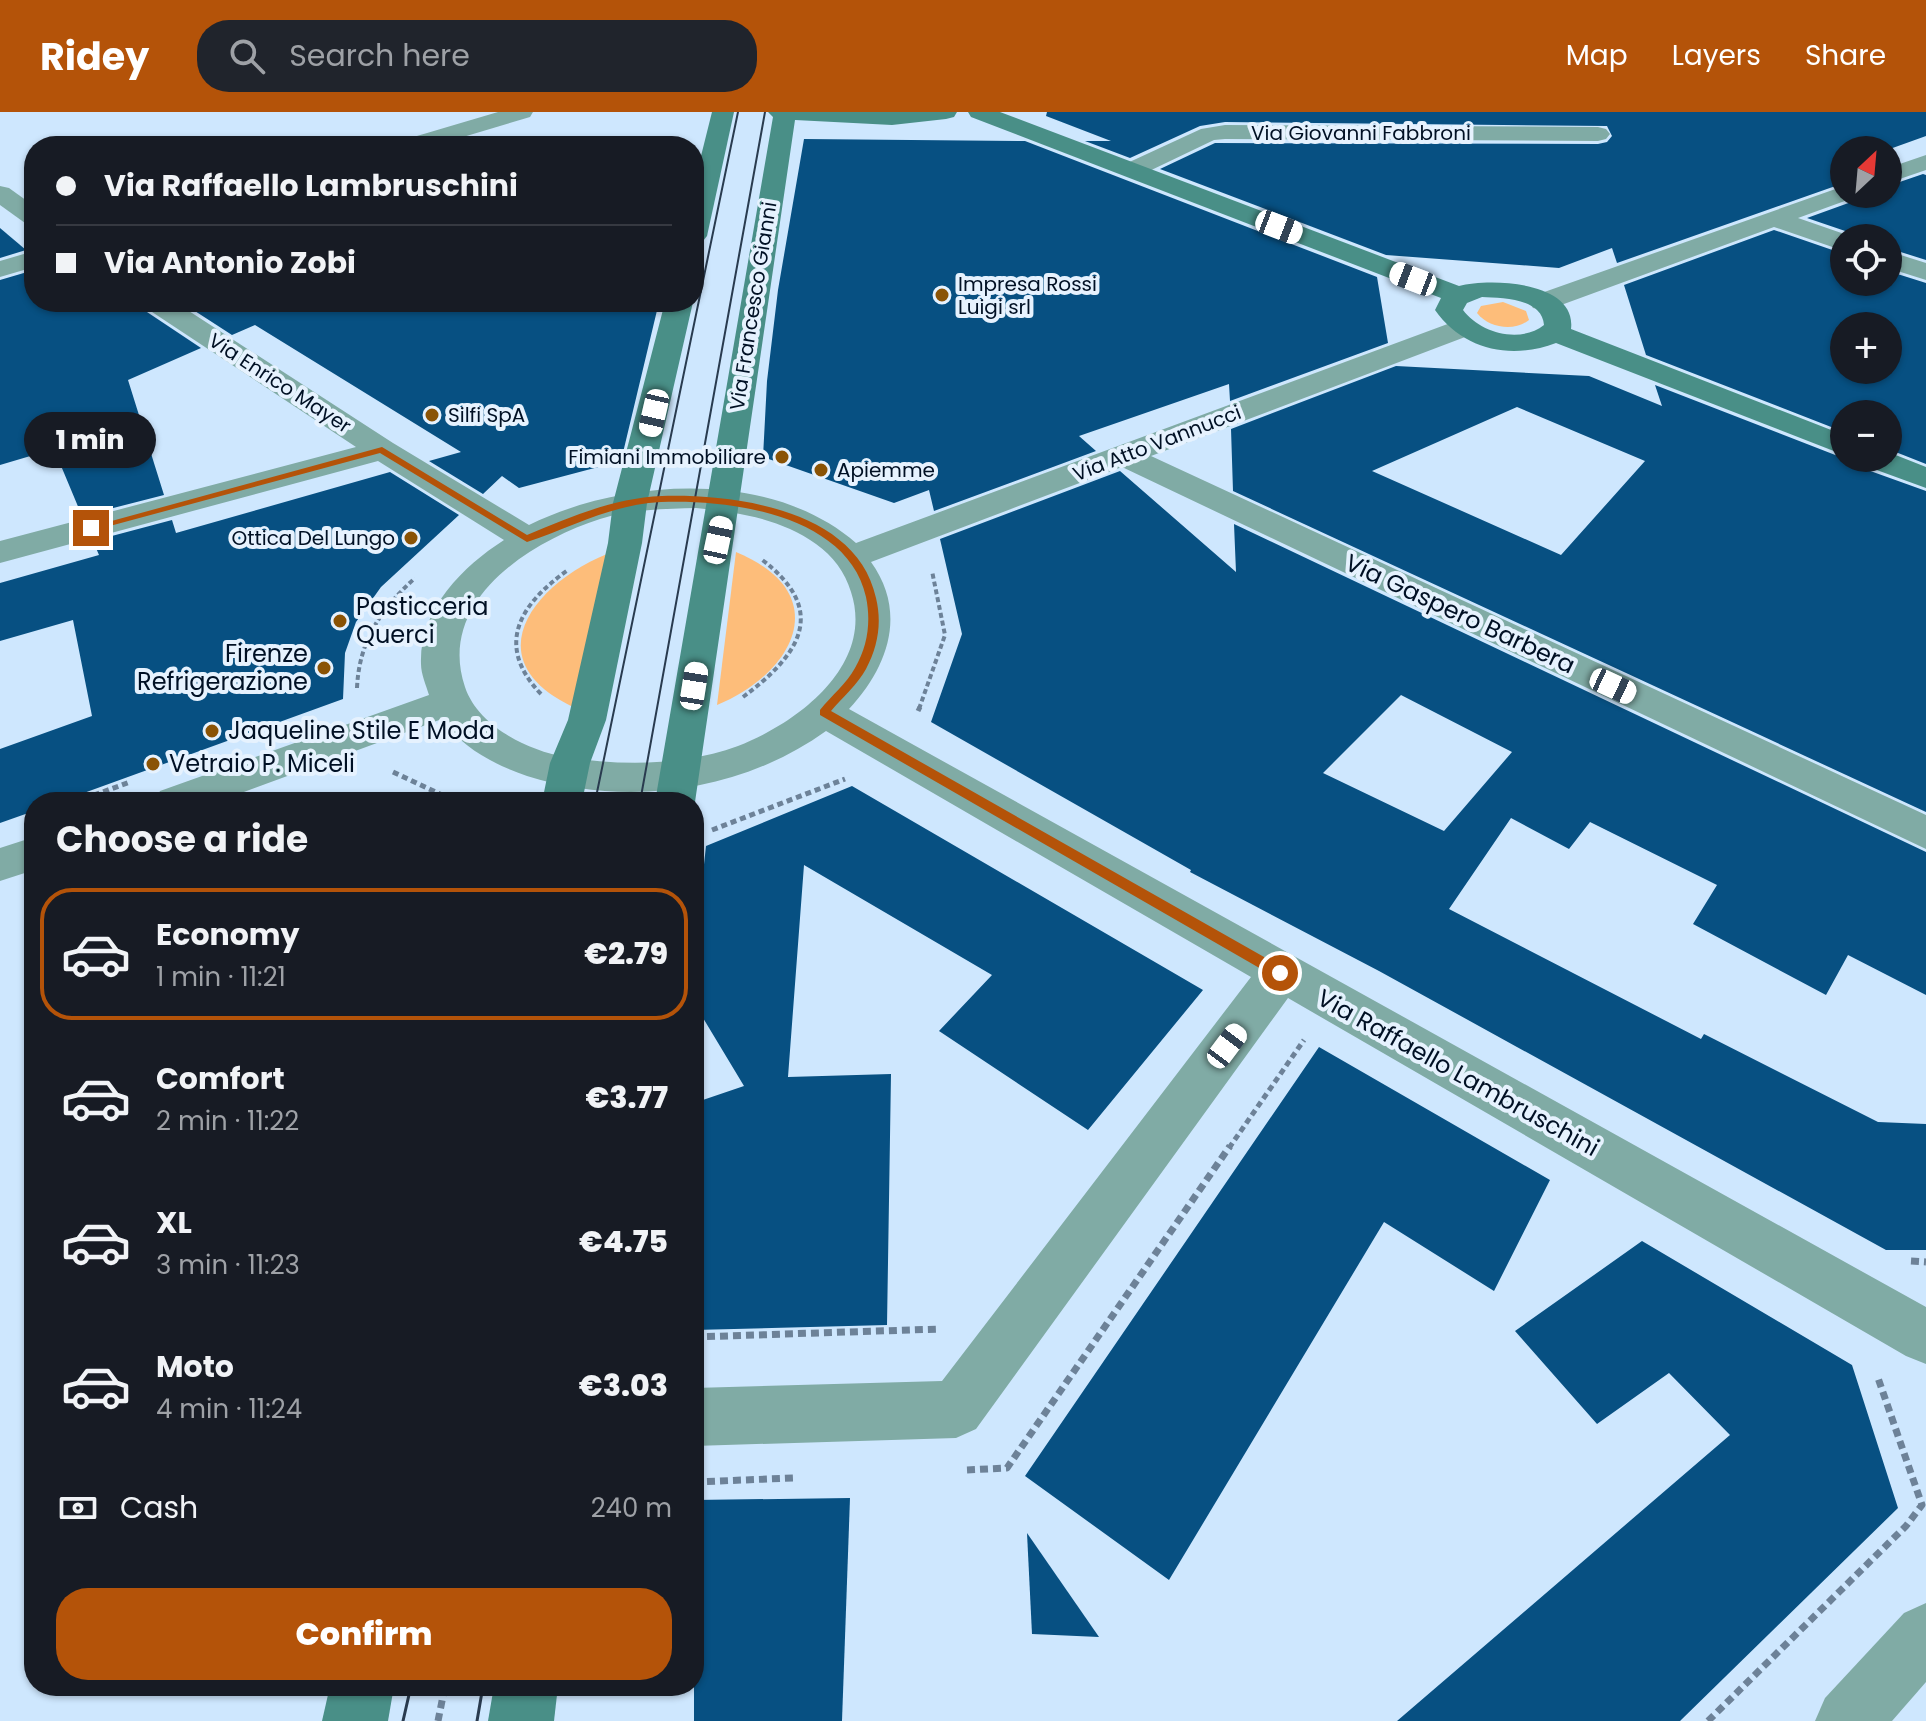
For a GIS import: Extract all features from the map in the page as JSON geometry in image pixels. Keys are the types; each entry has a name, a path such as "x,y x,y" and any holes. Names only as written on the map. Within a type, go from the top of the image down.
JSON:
{"street":[{"path":"442,136 522,112"},
{"path":"704,193 723,112"},
{"path":"779,112 892,118 946,112"},
{"name":"Via Francesco Gianni","path":"678,788 779,138 786,112"},
{"path":"979,112 1458,295"},
{"name":"Via Giovanni Fabbroni","path":"1132,170 1209,134 1225,132 1598,134"},
{"path":"1902,171 1926,162"},
{"path":"0,193 24,211"},
{"path":"1543,302 1830,198"},
{"path":"1776,219 1830,238"},
{"path":"0,269 24,262"},
{"path":"1902,264 1926,272"},
{"path":"1500,289 1543,302 1557,315 1558,327 1554,332 1539,339 1509,342 1483,337 1463,328 1449,310 1450,302 1458,295 1474,290 1500,289"},
{"name":"Via Enrico Mayer","path":"171,312 382,450 527,539"},
{"path":"565,787 587,720 625,543 630,503 677,312"},
{"name":"Via Atto Vannucci","path":"851,557 1463,328"},
{"path":"1554,332 1830,440"},
{"path":"0,552 382,450"},
{"name":"Via Gaspero Barbera","path":"1125,456 1926,833"},
{"path":"1902,469 1926,478"},
{"path":"696,498 724,500 770,509 818,530 851,557 867,578 875,614 874,632 860,669 824,712 763,750 726,763 678,788 620,778 565,787 473,729 451,701 442,676 440,657 449,618 476,578 527,539 573,518 630,503 696,498"},
{"path":"201,792 451,701"},
{"name":"Via Raffaello Lambruschini","path":"824,712 1926,1337"},
{"path":"0,865 24,857"},
{"path":"704,1417 956,1409 1280,973"},
{"path":"1848,1721 1926,1635"},
{"path":"355,1721 360,1696"},
{"path":"521,1721 525,1696"}],"path":[{"path":"734,701 767,681 793,650 801,632 801,609 792,587 781,572 756,555"},
{"path":"546,698 530,684 520,668 514,646 516,635 535,597 557,577 580,563"},
{"path":"915,720 945,635 931,567"},
{"path":"705,833 850,777"},
{"path":"704,1337 938,1331 947,1319"},
{"path":"1708,1721 1906,1526"},
{"path":"438,1721 443,1696"}],"shaded area":[{"path":"1503,302 1526,311 1529,320 1516,326 1502,327 1488,322 1477,313 1481,306"},
{"path":"736,552 767,569 786,589 794,610 793,632 784,653 767,673 745,691 717,705"},
{"path":"607,554 573,707 543,688 526,667 521,646 525,624 538,603 557,584 580,567"}],"building":[{"path":"1047,112 1926,112 1926,136 1902,145 1902,136 1830,136 1830,188 1617,263 1612,248 1559,268 1386,255 1160,169 1215,143 1598,144 1607,142 1612,136 1607,126 1225,122 1200,126 1130,158 1085,141 1111,141 1046,116"},
{"path":"804,139 1025,141 1377,277 1388,343 1230,401 1229,384 1079,436 1096,451 934,511 929,490 894,503 763,457 767,381 778,290"},
{"path":"1926,175 1926,260 1902,252 1902,224 1830,226 1807,218 1835,208 1902,208 1902,181"},
{"path":"0,228 24,251 0,258"},
{"path":"1774,230 1830,249 1830,296 1902,296 1902,275 1926,283 1926,464 1902,455 1902,400 1830,400 1830,427 1646,355 1624,285"},
{"path":"24,273 24,312 147,312 201,348 128,380 164,495 82,516 54,449 0,465 0,280"},
{"path":"196,312 657,312 621,461 519,488 502,476 483,494 429,461 461,452 255,325 232,335"},
{"path":"1396,366 1589,376 1662,406 1655,385 1830,453 1830,472 1873,472 1926,491 1926,812 1233,491 1231,429","holes":["1517,407 1645,461 1561,555 1372,471"]},
{"path":"1120,471 1236,572 1234,524 1926,852 1926,995 1848,955 1826,995 1693,924 1717,885 1590,822 1569,849 1511,818 1449,909 1701,1039 1704,1034 1878,1122 1926,1124 1926,1250 1886,1250 1379,971 1190,872 931,722 962,634 940,539","holes":["1401,695 1512,752 1444,831 1323,773"]},
{"path":"390,472 459,515 381,587 356,622 345,653 343,699 87,792 24,792 24,815 0,823 0,749 92,716 73,620 0,641 0,583 99,555 93,541 172,520 176,533"},
{"path":"852,786 1203,990 1088,1130 939,1031 992,975 804,865 788,1077 891,1074 887,1325 704,1330 704,1100 744,1086 704,1020 706,846"},
{"path":"1319,1047 1550,1180 1494,1291 1384,1222 1169,1580 1025,1476"},
{"path":"1642,1241 1852,1365 1898,1508 1680,1721 1397,1721 1730,1435 1669,1373 1597,1424 1515,1331"},
{"path":"850,1498 842,1721 694,1721 694,1696 704,1696 704,1500"},
{"path":"1027,1533 1099,1637 1032,1634"}],"tram line":[{"path":"704,276 738,112"},
{"path":"642,792 765,112"},
{"path":"597,792 697,312"},
{"path":"403,1721 409,1696"},
{"path":"477,1721 481,1696"}],"place":[{"name":"Impresa Rossi Luigi srl","path":"942,295"},
{"name":"Silfi SpA","path":"432,415"},
{"name":"Fimiani Immobiliare","path":"782,457"},
{"name":"Apiemme","path":"821,470"},
{"name":"Ottica Del Lungo","path":"411,538"},
{"name":"Pasticceria Querci","path":"340,621"},
{"name":"Firenze Refrigerazione","path":"324,668"},
{"name":"Jaqueline Stile E Moda","path":"212,731"},
{"name":"Vetraio P. Miceli","path":"153,764"}],"route":[{"path":"91,528 382,450 527,539 589,512 658,499 724,500 770,509 797,519 818,530 851,557 867,578 875,614 874,632 860,669 824,712 1280,973"}]}
